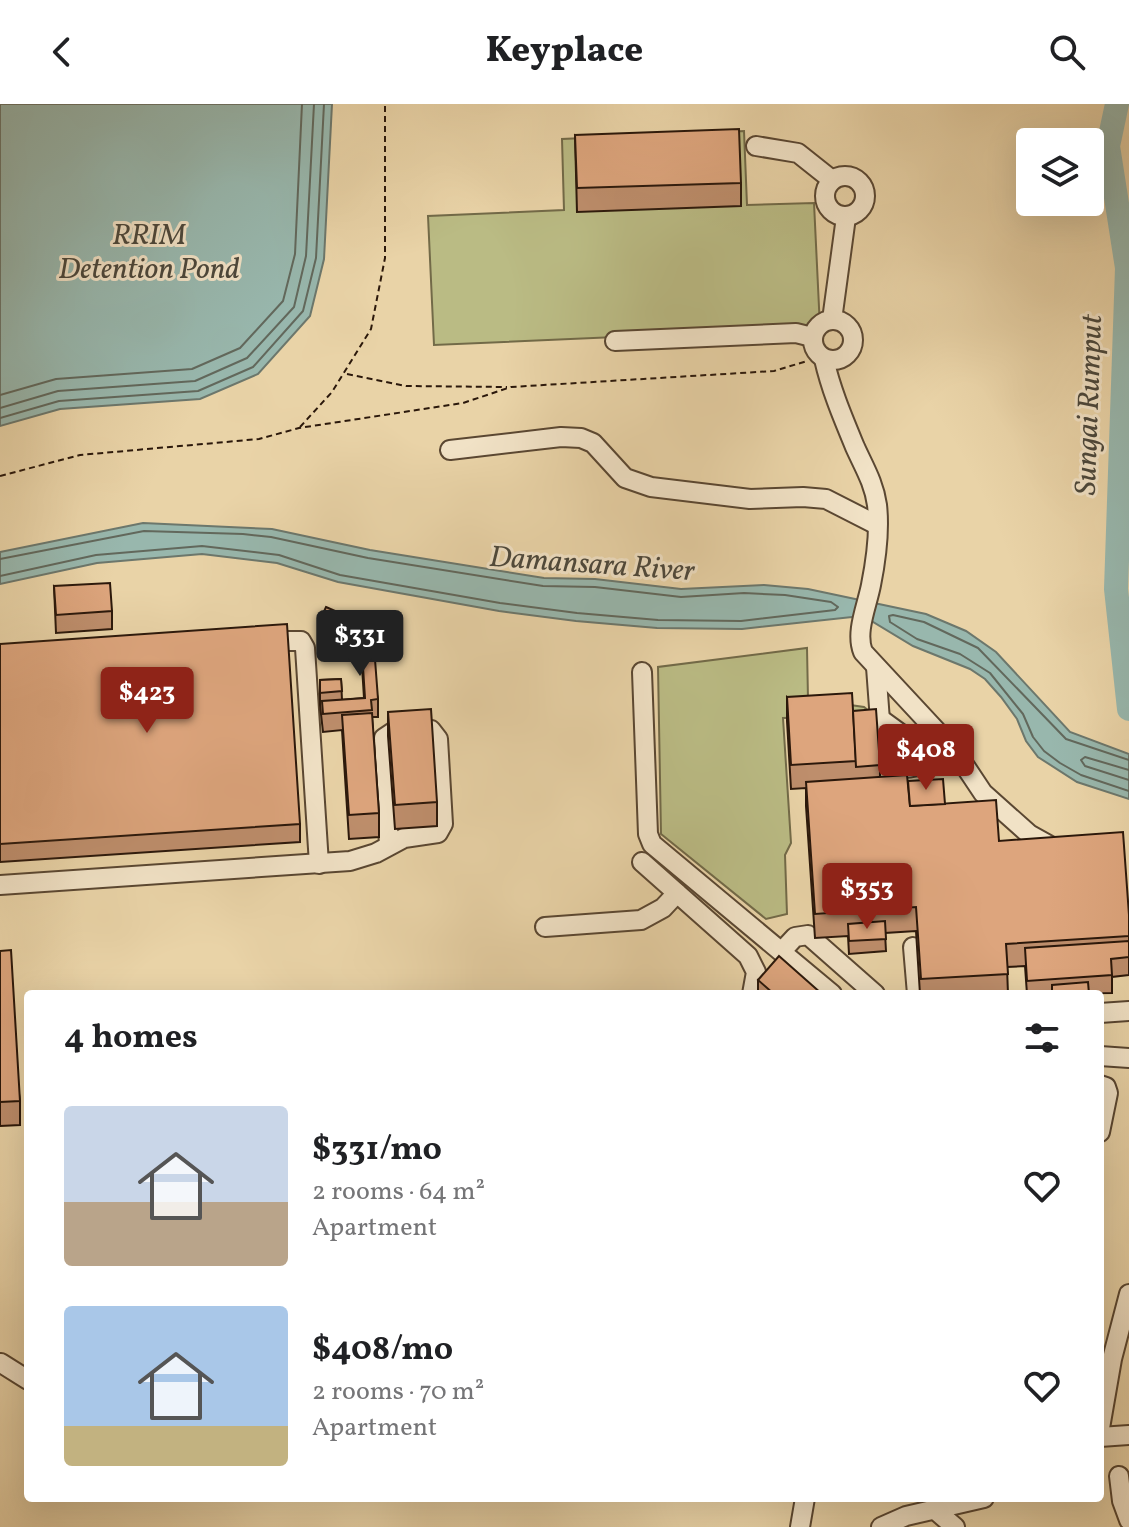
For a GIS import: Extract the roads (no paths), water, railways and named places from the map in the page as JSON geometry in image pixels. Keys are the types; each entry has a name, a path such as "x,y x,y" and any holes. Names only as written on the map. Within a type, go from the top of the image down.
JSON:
{"street":[{"path":"756,146 798,153 832,180"},
{"path":"848,176 862,185 865,202 854,215 837,215 825,204 824,195 832,180 848,176"},
{"path":"832,320 846,217"},
{"path":"615,341 796,333 818,350 840,359 846,356 853,343 853,336 846,324 832,320 819,325 818,350 842,417 871,477 877,505 871,584 861,629 863,652 955,751 983,793 1044,844 1062,851 1076,849"},
{"path":"450,450 561,437 581,438 593,443 625,478 651,487 750,499 826,499 877,525"},
{"path":"243,642 290,639 301,641 305,648 319,864"},
{"path":"876,667 886,765 892,768 938,761 955,751"},
{"path":"642,672 648,834 652,844 827,990"},
{"path":"879,718 938,761"},
{"path":"0,885 362,859 389,846 404,838 438,833 442,828 438,739 431,730 393,732 384,738 389,846"},
{"path":"642,862 748,956 756,972 753,990"},
{"path":"545,927 641,920 663,908 677,893"},
{"path":"782,951 795,937 808,935 867,990"},
{"path":"913,947 917,990"},
{"path":"1104,1013 1129,1011"},
{"path":"1104,1056 1129,1058"},
{"path":"1104,1086 1108,1093 1104,1112"},
{"path":"1104,1405 1129,1294"},
{"path":"1,1363 24,1377"},
{"path":"1104,1437 1129,1435"},
{"path":"1104,1473 1124,1477 1122,1501 1129,1520"},
{"path":"800,1527 804,1502"},
{"path":"881,1527 906,1516 966,1502"},
{"path":"934,1509 955,1527"}],"water":[{"name":"RRIM Detention Pond","path":"0,104 332,104 324,259 310,316 258,374 200,399 60,409 0,426"},
{"path":"143,523 272,529 370,550 544,578 595,579 681,589 764,585 808,589 926,614 966,631 996,652 1070,732 1129,754 1129,799 1077,782 1038,757 1001,697 985,679 970,669 913,646 873,622 852,617 742,629 657,628 576,621 499,611 338,582 277,563 202,554 97,563 0,584 0,552"}],"waterway":[{"name":"Sungai Rumput","path":"1117,104 1108,146 1127,268 1116,589 1129,709"}],"water label":[{"name":"Damansara River","path":"592,565"}]}
